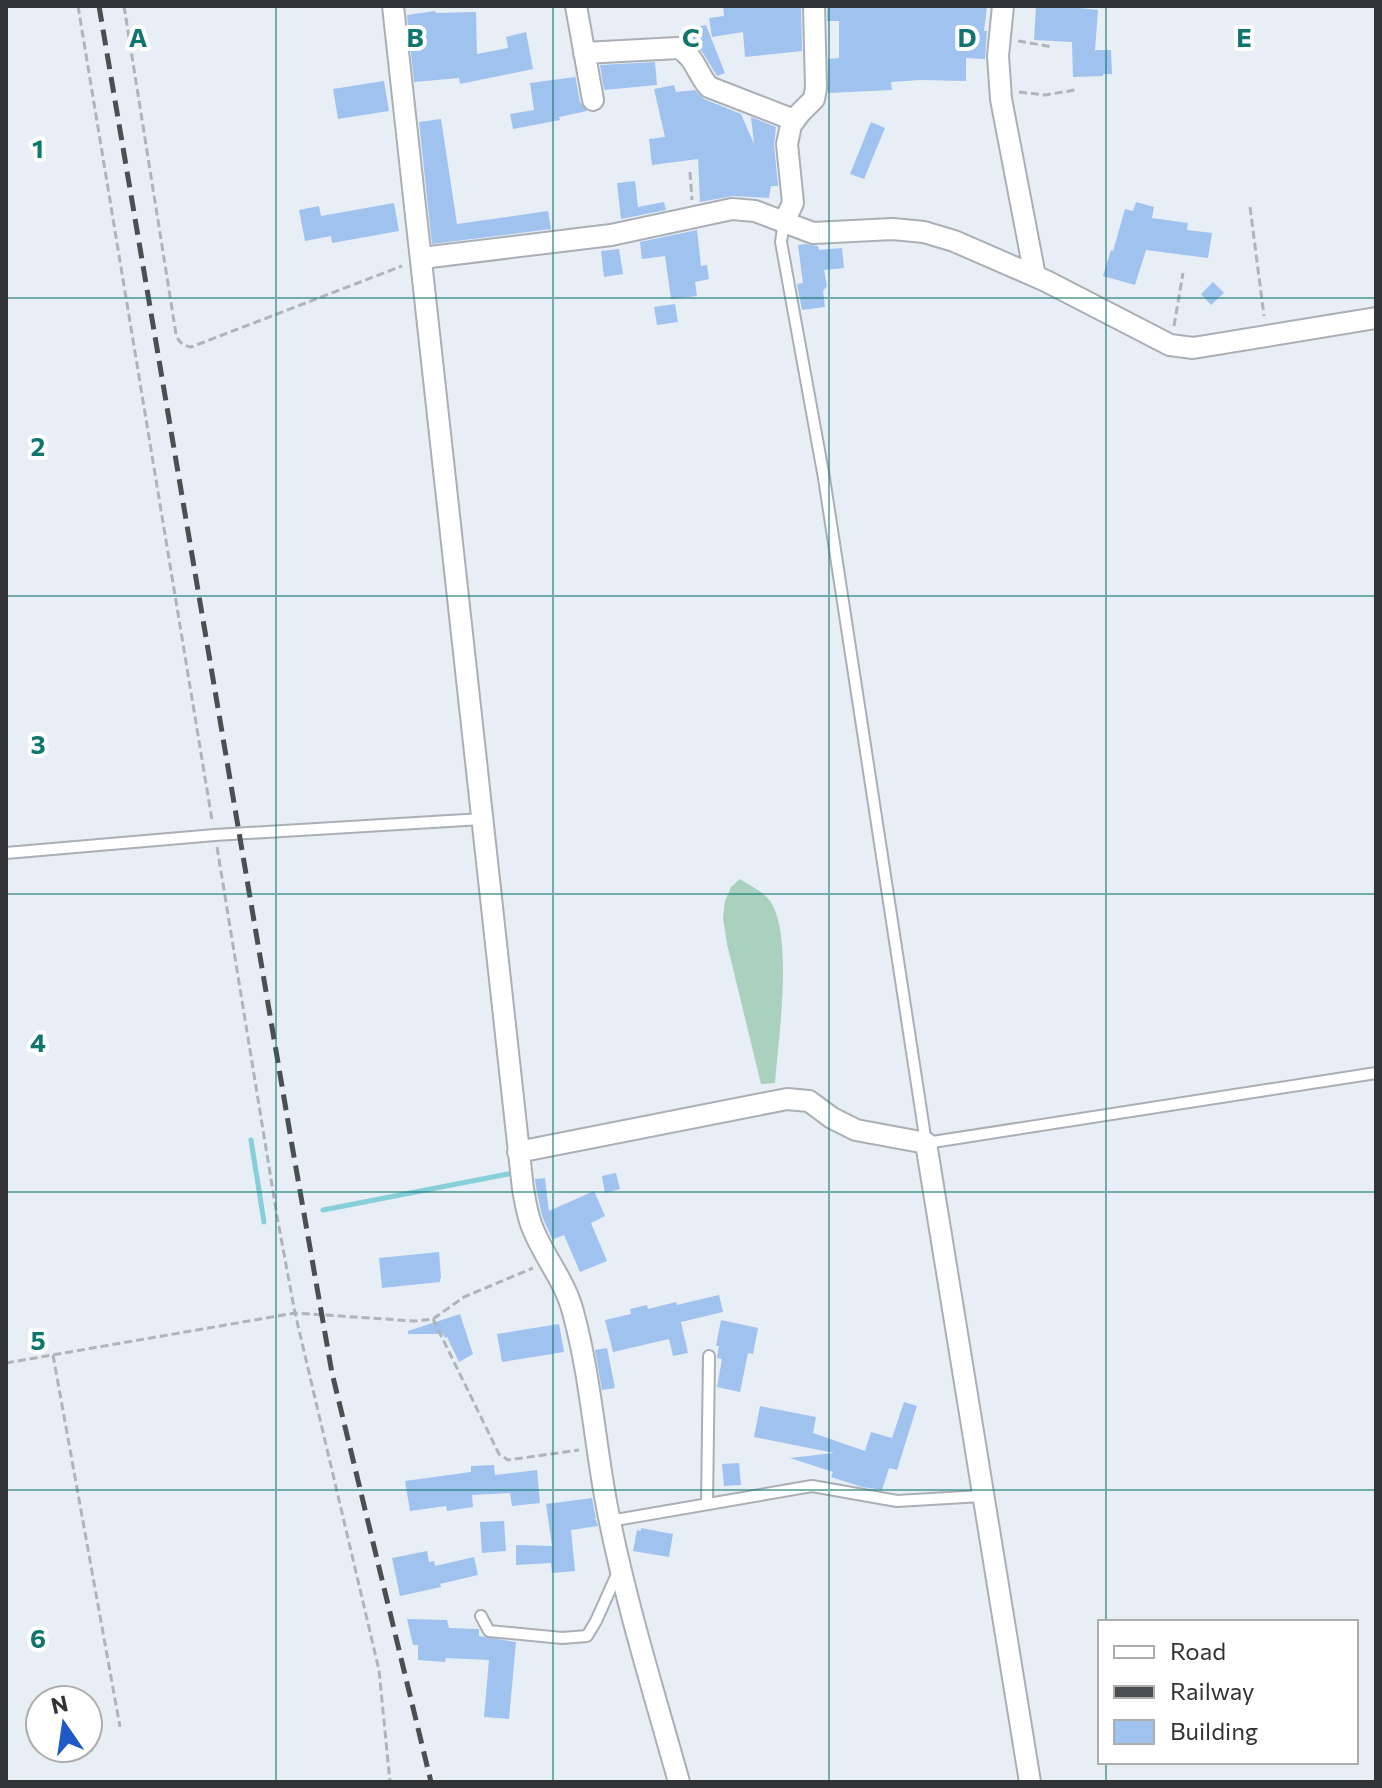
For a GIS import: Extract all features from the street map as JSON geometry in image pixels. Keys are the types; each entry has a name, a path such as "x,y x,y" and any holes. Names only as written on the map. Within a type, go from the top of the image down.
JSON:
{"street":[{"path":"393,6 523,1189 531,1224 549,1262 566,1288 573,1310 586,1368 610,1521 679,1782"},
{"path":"576,6 593,100"},
{"path":"784,222 793,203 787,144 791,125 814,99 816,88 814,6"},
{"path":"1003,6 998,56 1001,90 1035,276"},
{"path":"584,53 678,48 687,52 701,79 709,87 794,120"},
{"path":"422,258 611,235 732,209 755,211 813,233 893,229 924,232 954,241 1035,276 1170,345 1193,348 1376,318"},
{"path":"518,1152 787,1099 809,1101 856,1130 926,1143 1030,1782"}],"lane":[{"path":"784,222 781,242 824,478 926,1143 1376,1073"},
{"path":"6,853 215,835 482,819"},
{"path":"707,1503 709,1356"},
{"path":"610,1521 812,1486 897,1501 982,1496"},
{"path":"481,1616 489,1631 562,1638 587,1636 621,1567"}],"path":[{"path":"78,6 277,1216 295,1313 379,1670 390,1782"},
{"path":"124,6 179,342 191,347 422,258"},
{"path":"999,38 1053,47"},
{"path":"1001,90 1045,95 1075,90"},
{"path":"690,172 694,216"},
{"path":"1250,207 1267,336"},
{"path":"1170,345 1183,273"},
{"path":"6,1363 295,1313 414,1321 433,1319 464,1297 549,1262"},
{"path":"433,1319 499,1454 508,1460 598,1447"},
{"path":"53,1355 120,1727"}],"green space":[{"path":"740,879 770,901 781,938 783,989 775,1083 761,1084 727,944 723,918 725,901 731,887"}],"building":[{"path":"723,6 801,6 802,51 745,57 743,32 712,37 709,18 724,16"},
{"path":"827,6 987,6 985,59 966,58 966,81 891,82 892,90 828,93 828,59 839,58 839,21 827,21"},
{"path":"1036,6 1098,10 1095,50 1111,50 1112,74 1073,77 1072,42 1034,40"},
{"path":"435,11 476,12 477,54 508,48 506,37 526,32 533,69 460,84 459,78 414,82 407,15"},
{"path":"706,25 725,73 717,76 694,43 691,28"},
{"path":"655,62 657,85 604,90 600,65"},
{"path":"574,70 580,102 587,111 513,129 510,114 534,110 530,83 575,77"},
{"path":"384,81 389,111 338,119 333,89"},
{"path":"674,85 676,92 695,90 704,99 741,114 754,144 751,117 776,127 774,145 778,186 771,186 769,198 733,196 700,202 698,159 652,165 649,139 665,137 654,89"},
{"path":"441,119 457,224 548,211 551,229 432,244 419,122"},
{"path":"871,122 885,128 864,179 850,174"},
{"path":"635,181 638,207 664,202 666,210 621,219 617,183"},
{"path":"1136,202 1154,207 1152,218 1188,223 1187,230 1212,233 1208,258 1146,250 1135,285 1103,276 1125,209 1133,211"},
{"path":"394,203 399,231 332,243 331,236 305,241 299,210 319,206 321,216"},
{"path":"697,230 701,266 707,265 709,279 695,282 697,296 671,299 665,256 642,259 640,242"},
{"path":"798,245 818,246 819,250 842,248 844,268 824,270 827,286 823,291 825,307 802,310 797,284 803,283"},
{"path":"619,249 623,274 604,277 601,251"},
{"path":"1213,282 1224,293 1211,305 1201,294"},
{"path":"675,304 678,322 657,325 654,307"},
{"path":"616,1173 620,1189 605,1193 602,1176"},
{"path":"545,1178 549,1211 594,1191 605,1216 591,1223 607,1261 580,1272 564,1235 554,1239 554,1243 542,1216 536,1187 535,1179"},
{"path":"439,1252 440,1282 382,1288 379,1258"},
{"path":"719,1295 723,1312 681,1322 688,1353 673,1356 669,1339 613,1352 605,1320 631,1314 630,1309 647,1305 648,1309 676,1302 677,1305"},
{"path":"460,1314 473,1354 459,1362 443,1334 408,1334 408,1331"},
{"path":"721,1320 758,1328 753,1354 748,1353 740,1392 717,1387 722,1359 717,1358 719,1346 716,1346"},
{"path":"559,1324 564,1352 502,1362 497,1334"},
{"path":"607,1348 615,1388 602,1390 595,1350"},
{"path":"904,1402 917,1406 897,1470 889,1468 882,1490 831,1477 833,1472 790,1458 834,1453 754,1437 760,1406 816,1417 813,1433 865,1451 871,1432 892,1438"},
{"path":"739,1463 741,1485 724,1486 722,1464"},
{"path":"494,1465 495,1475 537,1470 540,1503 512,1506 510,1493 472,1495 473,1507 447,1511 446,1506 410,1511 405,1481 471,1472 471,1466"},
{"path":"592,1498 594,1520 598,1526 571,1530 575,1571 552,1573 551,1563 516,1565 516,1545 552,1546 546,1504"},
{"path":"504,1521 506,1551 482,1553 480,1522"},
{"path":"641,1528 673,1534 669,1557 633,1551 637,1530 641,1531"},
{"path":"427,1551 429,1562 434,1561 435,1566 474,1557 478,1575 400,1596 392,1558"},
{"path":"407,1619 447,1620 449,1628 479,1629 479,1636 516,1642 509,1719 484,1717 489,1660 418,1660 418,1645 413,1645"}],"waterway":[{"path":"251,1140 264,1222"},
{"path":"323,1210 508,1174"}],"railway":[{"path":"99,6 332,1373 431,1782"}]}
